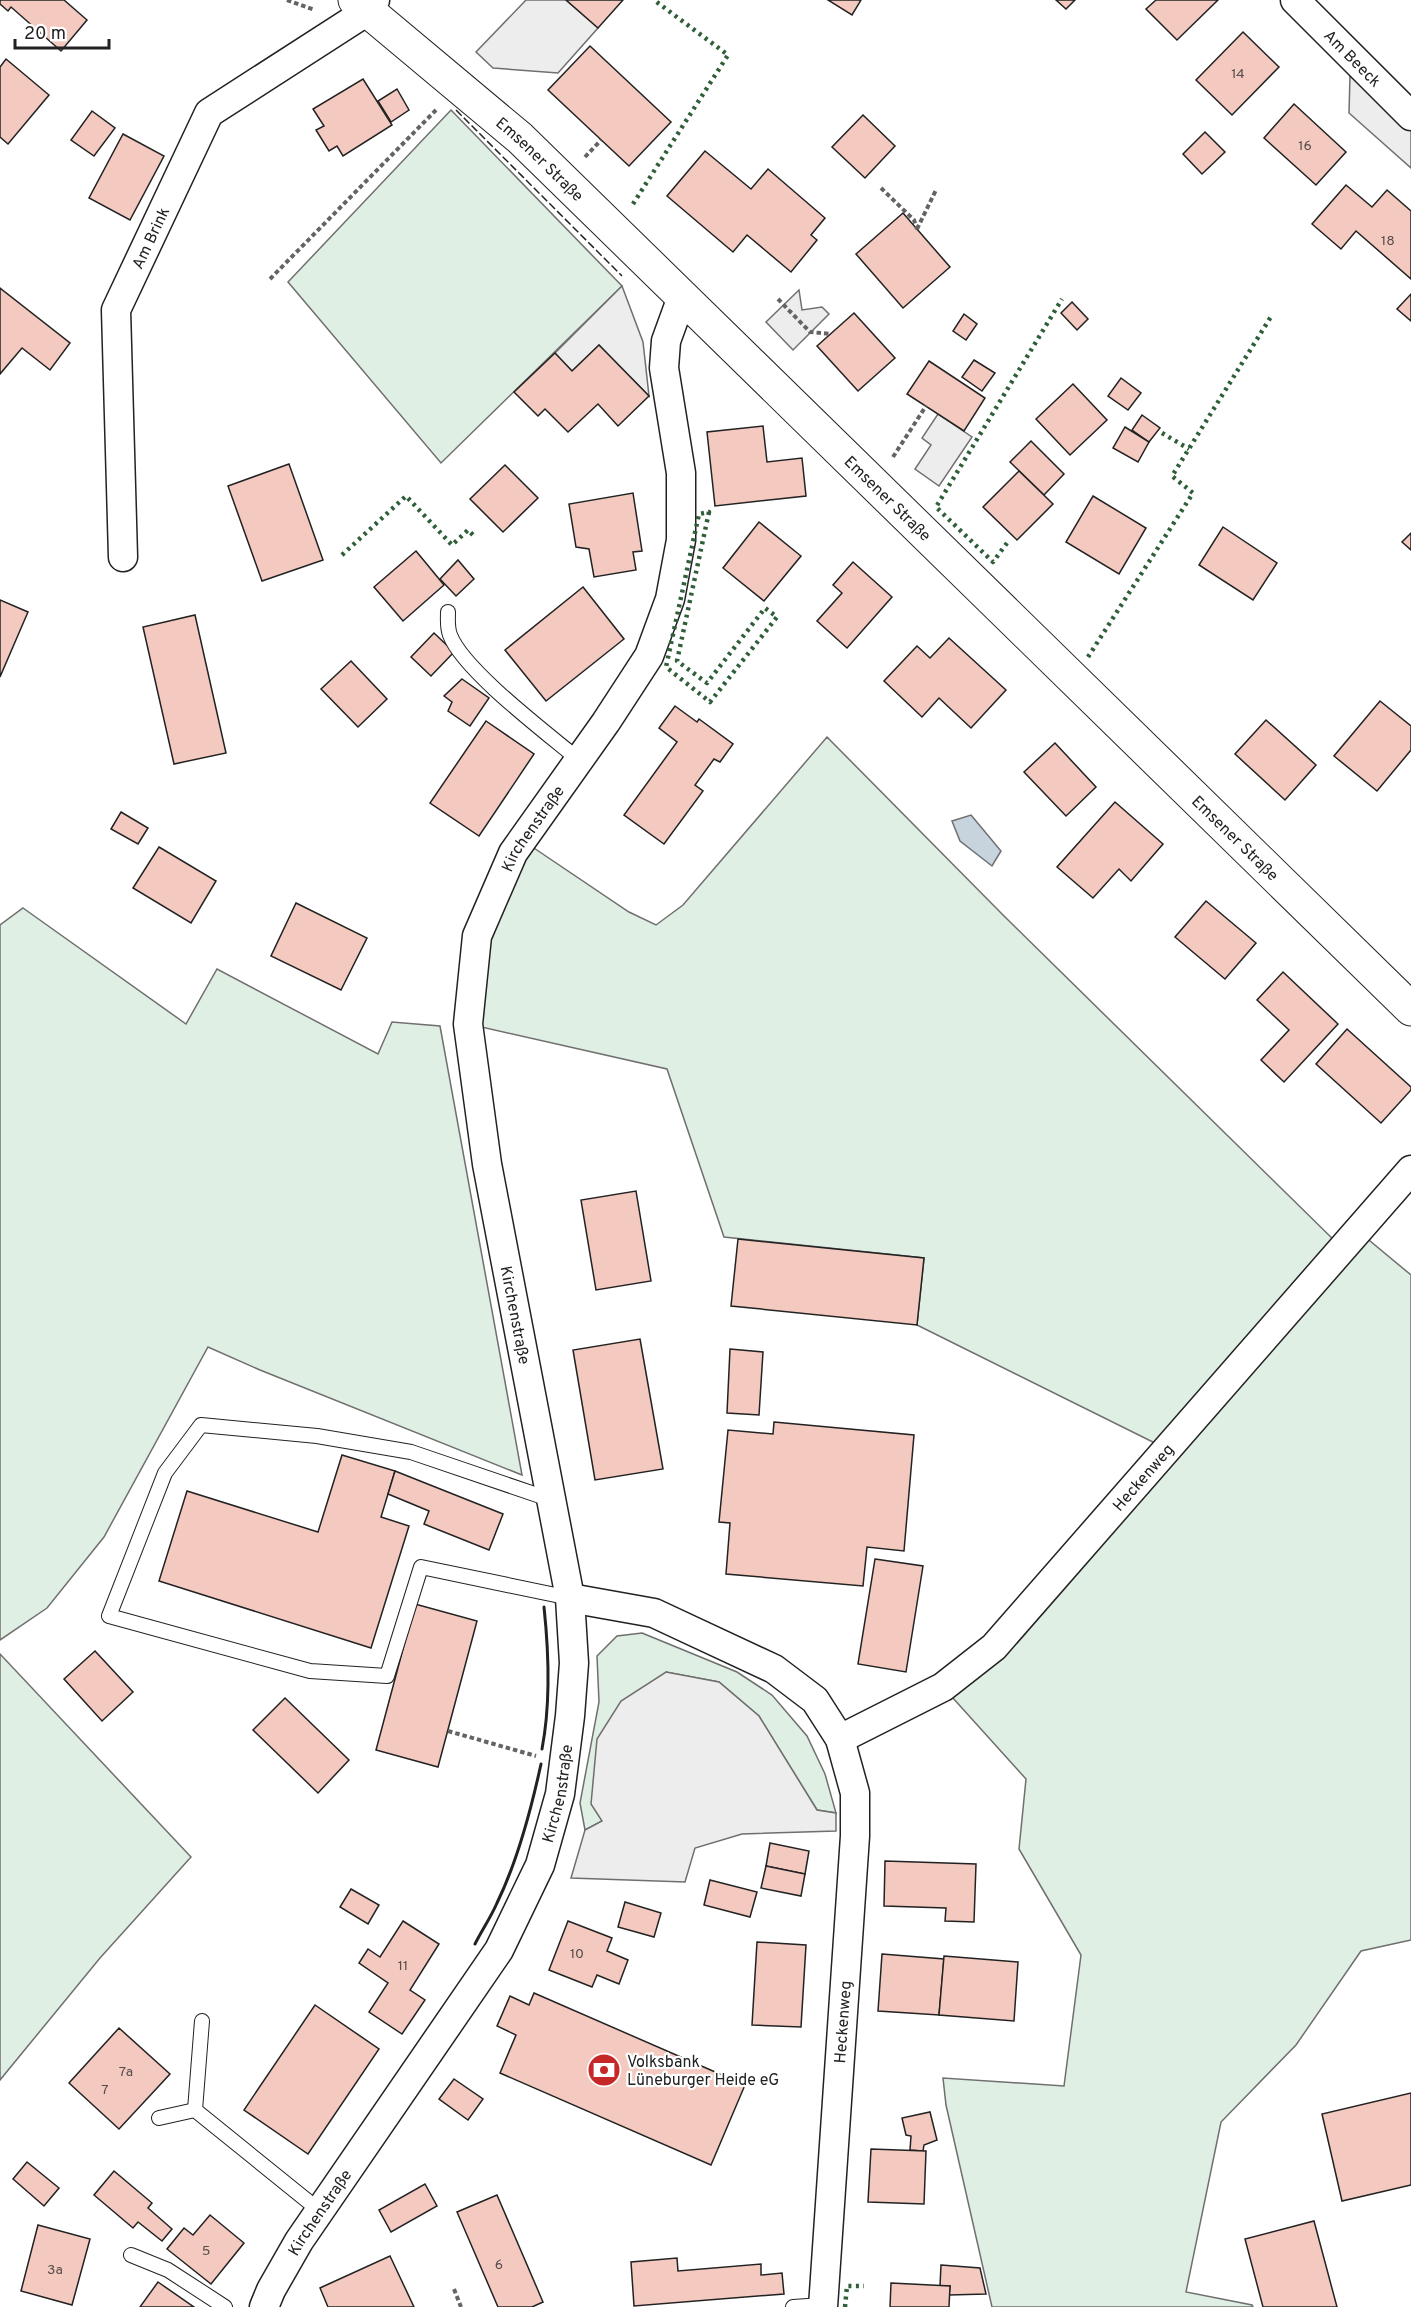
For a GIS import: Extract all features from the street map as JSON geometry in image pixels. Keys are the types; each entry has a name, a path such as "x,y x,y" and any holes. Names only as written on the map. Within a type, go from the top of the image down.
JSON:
{"street":[{"name":"Am Beeck","path":"1295,0 1411,116"},
{"name":"Emsener Straße","path":"367,3 520,138 1411,1009"},
{"name":"Am Brink","path":"123,557 116,310 209,113 367,3"},
{"name":"Kirchenstraße","path":"264,2307 271,2290 320,2211 499,1950 540,1865 560,1794 574,1663 570,1598 488,1164 468,1024 477,936 513,853 649,656 670,599 681,540 681,473 664,368 666,341 682,297"},
{"name":"Heckenweg","path":"840,1739 942,1687 994,1647 1411,1170"},
{"name":"Heckenweg","path":"570,1598 654,1613 774,1669 815,1700 840,1739 855,1792 855,1836 823,2306"}],"lane":[{"path":"448,612 450,636 459,652 492,685 579,760"},
{"path":"552,1500 411,1452 317,1436 201,1425 165,1473 109,1616 310,1671 387,1676 421,1567 570,1598"},
{"path":"195,2110 202,2021"},
{"path":"195,2110 320,2211"},
{"path":"159,2118 195,2110"},
{"path":"131,2255 168,2270 225,2307"},
{"path":"793,2307 823,2306"}],"path":[{"path":"270,279 459,86"},
{"path":"881,188 914,220 917,229 936,190"},
{"path":"778,299 810,332 831,334"},
{"path":"875,486 926,406"},
{"path":"448,1731 564,1763"},
{"path":"454,2289 461,2307"}],"green space":[{"path":"451,110 622,286 441,463 288,282"},
{"path":"827,737 1004,916 1342,1248 1358,1231 1411,1275 1411,1940 1361,1951 1296,2045 1221,2122 1186,2292 1253,2307 992,2307 946,2105 943,2078 1064,2086 1081,1955 1019,1849 1026,1779 943,1687 1167,1449 917,1325 924,1258 724,1237 667,1069 468,1024 477,936 522,840 629,912 656,925 683,905"},
{"path":"23,908 186,1024 217,969 378,1054 392,1022 440,1026 522,1475 208,1347 104,1537 47,1608 0,1640 0,925"},
{"path":"642,1633 737,1672 772,1695 807,1736 825,1774 836,1813 817,1810 759,1716 719,1682 666,1672 602,1821 585,1830 580,1803 599,1702 597,1656 617,1636"},
{"path":"0,1654 191,1857 100,1958 0,2080"}],"shaded area":[{"path":"526,0 566,0 598,28 558,73 493,68 476,52"},
{"path":"1350,76 1411,130 1411,168 1349,113"},
{"path":"622,286 643,342 649,396 599,345 572,371 555,353"},
{"path":"799,290 802,310 822,307 829,314 793,350 766,322"},
{"path":"938,414 972,437 939,486 915,469 931,445 922,438"},
{"path":"971,815 1001,851 992,866 960,841 952,821"},
{"path":"666,1672 719,1682 759,1716 817,1810 836,1813 836,1831 742,1834 695,1848 685,1882 571,1878 585,1830 602,1821 591,1804 597,1739 621,1701"}],"building":[{"path":"0,0 64,0 87,20 61,51 11,7 8,11 0,4"},
{"path":"566,0 623,0 598,28"},
{"path":"828,0 861,0 852,15"},
{"path":"1056,0 1075,0 1066,9"},
{"path":"1156,0 1218,0 1177,40 1146,9"},
{"path":"1243,32 1279,67 1232,115 1196,80"},
{"path":"590,46 671,122 629,166 548,90"},
{"path":"6,59 49,95 8,144 0,137 0,67"},
{"path":"363,79 392,125 343,156 337,146 329,151 316,130 324,126 313,109"},
{"path":"397,89 409,110 391,122 378,101"},
{"path":"1294,104 1346,152 1316,185 1264,138"},
{"path":"92,111 115,128 94,156 71,140"},
{"path":"863,115 895,146 865,178 832,147"},
{"path":"1205,132 1225,152 1202,174 1183,154"},
{"path":"123,134 164,156 130,220 89,198"},
{"path":"705,151 751,189 768,169 825,218 811,235 817,240 791,272 747,235 733,252 667,196"},
{"path":"1346,185 1372,207 1387,190 1411,211 1411,279 1356,231 1341,249 1312,224"},
{"path":"903,213 950,267 903,308 856,254"},
{"path":"0,288 70,343 50,370 22,348 0,374"},
{"path":"1411,294 1411,321 1397,309"},
{"path":"1072,302 1088,319 1077,330 1061,313"},
{"path":"854,313 895,358 858,391 817,346"},
{"path":"964,314 977,324 966,340 953,331"},
{"path":"599,345 649,396 618,426 598,404 568,432 545,409 538,416 514,392 555,353 572,371"},
{"path":"974,360 995,373 982,391 962,377"},
{"path":"929,361 985,398 964,431 907,394"},
{"path":"1121,378 1141,393 1128,410 1108,396"},
{"path":"1073,384 1107,420 1070,455 1036,419"},
{"path":"1142,415 1160,428 1149,442 1132,430"},
{"path":"763,426 767,462 802,458 806,496 715,506 707,432"},
{"path":"1125,427 1149,442 1138,462 1113,448"},
{"path":"1031,441 1064,474 1044,495 1010,462"},
{"path":"289,464 323,560 262,581 228,486"},
{"path":"505,465 538,498 503,532 470,499"},
{"path":"1019,471 1053,504 1017,540 983,507"},
{"path":"633,493 642,551 633,552 636,570 594,577 589,549 576,547 569,504"},
{"path":"1093,496 1146,528 1119,574 1066,542"},
{"path":"759,522 801,556 764,601 723,568"},
{"path":"1223,527 1277,563 1253,600 1199,565"},
{"path":"1411,533 1411,550 1402,542"},
{"path":"416,551 444,585 403,621 374,587"},
{"path":"458,560 474,579 456,596 440,579"},
{"path":"853,562 892,597 847,648 817,621 842,593 833,585"},
{"path":"583,587 624,639 546,701 505,650"},
{"path":"0,600 28,612 0,677"},
{"path":"195,615 226,753 174,764 143,627"},
{"path":"434,633 454,652 431,676 411,657"},
{"path":"949,638 1006,690 971,728 939,698 922,717 884,681 917,646 930,658"},
{"path":"351,661 387,699 358,727 321,689"},
{"path":"462,679 489,698 470,726 448,711 452,702 444,696"},
{"path":"1380,701 1411,726 1411,750 1377,791 1334,756"},
{"path":"675,706 697,722 699,719 733,744 720,762 714,759 695,785 703,791 664,844 624,815 677,742 659,728"},
{"path":"1266,720 1316,765 1285,800 1235,754"},
{"path":"486,721 534,754 479,836 430,803"},
{"path":"1055,743 1096,787 1066,816 1024,772"},
{"path":"1115,802 1163,844 1131,881 1119,869 1093,898 1057,867"},
{"path":"121,812 148,828 138,844 111,829"},
{"path":"159,847 216,881 191,923 133,888"},
{"path":"1206,901 1256,943 1225,979 1175,937"},
{"path":"296,903 367,938 341,990 271,956"},
{"path":"1283,972 1338,1024 1284,1082 1261,1060 1289,1030 1257,1000"},
{"path":"1347,1029 1411,1087 1411,1090 1381,1123 1316,1064"},
{"path":"636,1191 651,1281 596,1290 581,1200"},
{"path":"738,1239 924,1258 917,1325 731,1306"},
{"path":"640,1339 663,1469 595,1480 573,1350"},
{"path":"730,1349 763,1352 759,1415 727,1413"},
{"path":"774,1422 914,1435 904,1551 867,1547 863,1586 726,1574 730,1523 719,1522 728,1430 773,1434"},
{"path":"342,1455 395,1471 381,1517 409,1526 371,1648 159,1581 187,1491 318,1532"},
{"path":"395,1471 503,1514 489,1550 424,1524 429,1511 388,1494"},
{"path":"875,1559 923,1566 906,1672 858,1664"},
{"path":"415,1604 477,1621 438,1767 376,1750"},
{"path":"95,1651 133,1692 102,1721 64,1679"},
{"path":"285,1698 349,1760 318,1793 253,1730"},
{"path":"770,1843 809,1851 805,1874 766,1866"},
{"path":"885,1861 976,1864 974,1922 945,1921 946,1908 884,1906"},
{"path":"766,1866 805,1874 801,1896 761,1888"},
{"path":"710,1880 757,1892 750,1917 704,1905"},
{"path":"351,1889 379,1905 368,1924 340,1907"},
{"path":"625,1902 661,1913 654,1937 618,1927"},
{"path":"403,1921 439,1944 410,1990 425,2000 402,2034 369,2012 388,1983 359,1963 368,1949 380,1957"},
{"path":"568,1921 612,1938 607,1951 628,1960 619,1984 597,1975 592,1987 549,1970"},
{"path":"757,1942 806,1945 801,2027 752,2025"},
{"path":"882,1954 944,1959 939,2015 878,2011"},
{"path":"944,1956 1018,1962 1014,2021 939,2015"},
{"path":"534,1993 745,2085 711,2165 500,2073 516,2035 497,2026 510,1996 529,2005"},
{"path":"315,2005 379,2049 308,2154 244,2110"},
{"path":"119,2028 170,2074 119,2129 69,2083"},
{"path":"454,2079 483,2099 468,2120 439,2099"},
{"path":"1411,2093 1411,2185 1342,2201 1322,2114"},
{"path":"930,2112 937,2140 924,2145 923,2151 910,2150 911,2136 906,2135 902,2118"},
{"path":"871,2149 926,2151 924,2204 868,2202"},
{"path":"27,2162 59,2188 44,2206 13,2179"},
{"path":"114,2171 152,2203 148,2208 172,2229 162,2241 138,2222 133,2228 94,2195"},
{"path":"425,2184 437,2206 391,2232 379,2210"},
{"path":"497,2195 543,2302 532,2307 498,2307 457,2212"},
{"path":"210,2215 244,2243 211,2284 167,2249 184,2228 193,2235"},
{"path":"1314,2221 1337,2307 1263,2307 1245,2239"},
{"path":"38,2225 90,2239 72,2305 21,2291"},
{"path":"390,2256 414,2307 328,2307 320,2288"},
{"path":"677,2258 678,2271 761,2264 761,2275 782,2273 784,2294 634,2306 631,2262"},
{"path":"941,2265 980,2268 986,2294 949,2295 950,2286 940,2286"},
{"path":"158,2282 194,2307 140,2307"},
{"path":"891,2283 950,2286 949,2307 890,2307"}],"hedge":[{"path":"633,204 728,55 654,0"},
{"path":"1007,543 993,562 936,507 1062,299"},
{"path":"1088,657 1193,493 1172,476 1272,315"},
{"path":"1162,433 1189,449"},
{"path":"342,555 406,496 452,545 468,530 475,537"},
{"path":"709,512 677,661 707,683 765,608 777,617 710,702 666,667 699,514 709,512"},
{"path":"845,2307 847,2286 864,2286"}],"fence":[{"path":"456,110 622,276"}],"wall":[{"path":"542,1749 547,1714 548,1678 544,1607"},
{"path":"475,1944 505,1887 518,1852 541,1764"}],"place":[{"name":"Volksbank Lüneburger Heide eG","path":"604,2070"}]}
